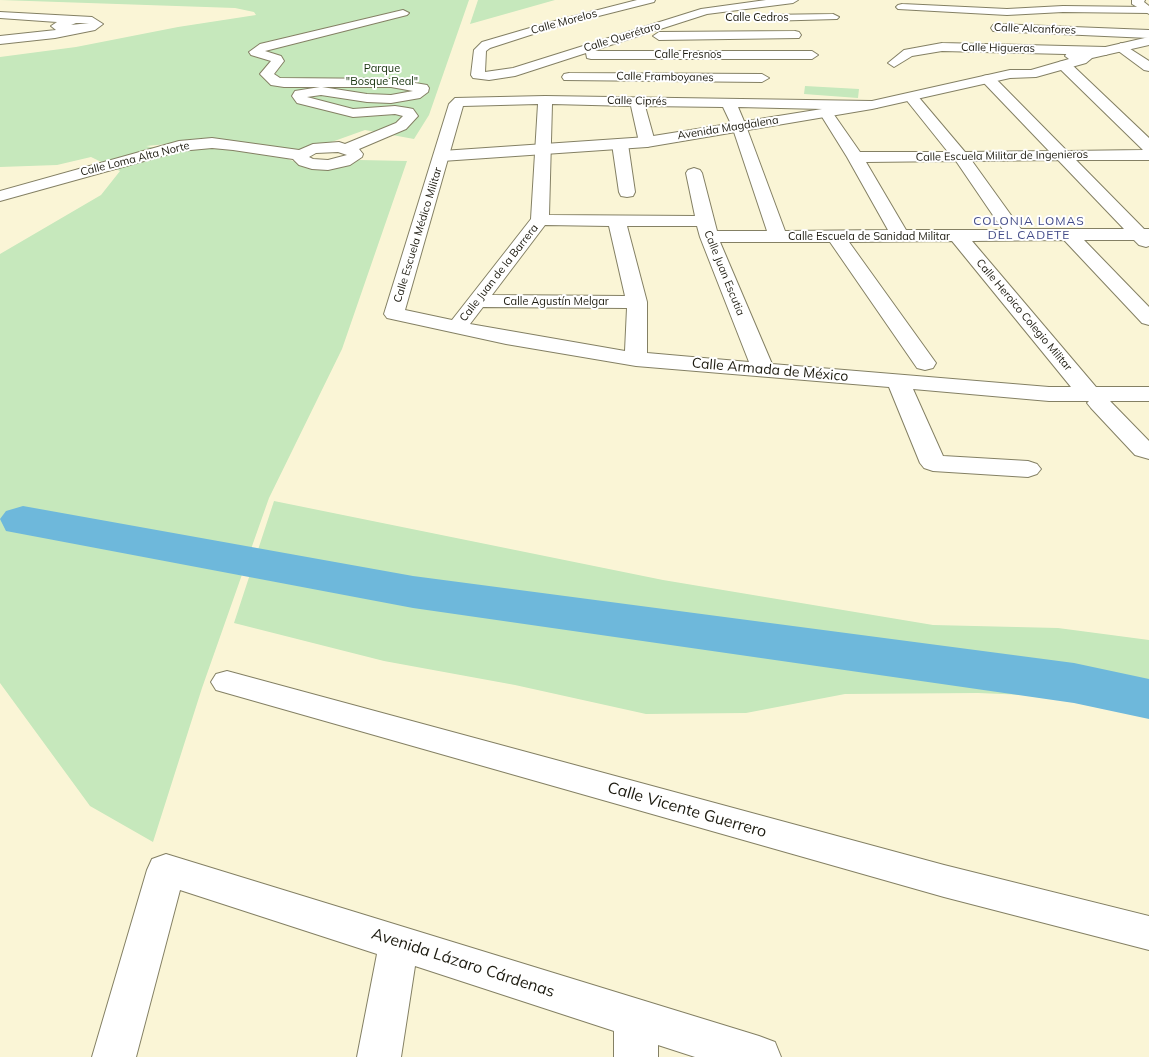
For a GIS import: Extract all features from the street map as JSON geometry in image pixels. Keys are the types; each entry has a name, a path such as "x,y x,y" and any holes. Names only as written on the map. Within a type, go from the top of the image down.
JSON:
{"street":[{"name":"Calle Morelos","path":"480,50 486,45 551,25 650,0"},
{"name":"Calle Querétaro","path":"480,50 478,75 489,76 515,72 622,36 681,12 705,11 793,0"},
{"path":"902,8 1007,12 1145,7"},
{"name":"Calle Cedros","path":"681,12 780,18 833,17"},
{"name":"Calle Loma Alta Norte","path":"0,196 179,146 212,143 301,155 321,148 347,149 401,126 411,116 408,112 395,110 353,113 302,100 298,96 300,94 321,91 366,98 391,99 415,95 421,92 422,88 391,83 284,83 273,79 267,74 278,61 256,52 403,13"},
{"path":"0,15 74,25 32,37 0,40"},
{"path":"697,36 780,18"},
{"name":"Calle Alcanfores","path":"988,28 1052,26 1149,34"},
{"path":"622,36 795,35"},
{"path":"753,36 756,56 770,102"},
{"name":"Avenida Magdalena","path":"1010,74 1016,69 1064,56 1088,55 1149,41"},
{"name":"Calle Higueras","path":"894,63 908,53 942,47 1106,51"},
{"path":"1121,47 1149,67"},
{"name":"Calle Fresnos","path":"564,55 812,55"},
{"name":"Avenida Magdalena","path":"442,156 647,142 872,105 1010,74 1031,74 1081,60 1088,55"},
{"path":"1064,65 1149,147"},
{"name":"Calle Framboyanes","path":"569,77 762,78"},
{"path":"988,79 1060,154 1146,237"},
{"path":"911,97 960,156 1016,236"},
{"name":"Calle Juan de la Barrera","path":"457,327 540,220 545,100"},
{"name":"Calle Ciprés","path":"442,156 456,104 460,101 770,102 872,105"},
{"path":"637,102 647,142"},
{"path":"728,102 740,126 778,237"},
{"path":"826,112 856,157 900,236"},
{"path":"620,144 627,192"},
{"name":"Calle Escuela Militar de Ingenieros","path":"856,157 1060,154 1149,155"},
{"name":"Calle Escuela Médico Militar","path":"394,314 442,156"},
{"name":"Calle Juan Escutia","path":"694,173 706,229 762,374"},
{"name":"Calle Escuela de Sanidad Militar","path":"540,220 617,221 778,237 1069,235 1146,237"},
{"path":"617,221 638,302 636,358"},
{"path":"1069,235 1149,319"},
{"name":"Calle Heroico Colegio Militar","path":"958,236 1089,394"},
{"path":"836,237 925,363"},
{"name":"Calle Agustín Melgar","path":"476,301 638,302"},
{"name":"Calle Armada de México","path":"394,314 506,338 636,358 762,374 760,374 805,376 806,373 1049,394 1149,394"},
{"path":"897,380 933,463 1028,469"},
{"path":"1118,394 1121,398 1099,403 1144,450 1149,451"},
{"name":"Calle Vicente Guerrero","path":"227,682 944,881 1149,933"},
{"name":"Avenida Lázaro Cárdenas","path":"114,1057 166,870 399,943 636,1038 759,1057"},
{"path":"379,1057 399,943"}],"green space":[{"name":"Parque \"Bosque Real\"","path":"0,0 469,0 429,115 414,139 365,130 326,144 302,150 254,144 189,142 146,146 175,152 209,148 278,155 313,169 340,167 359,160 407,161 342,349 269,498 202,688 153,842 90,806 0,683 0,254 101,195 120,171 91,157 57,165 0,167 0,57 76,47 178,27 256,15 254,12 235,8"},
{"path":"478,0 555,0 470,24"},
{"path":"805,86 859,89 858,98 804,94"},
{"path":"274,501 663,580 933,625 1058,628 1149,640 1149,711 1100,698 978,693 845,694 746,713 646,714 515,685 384,661 234,623"}],"waterway":[{"path":"23,521 413,592 1074,683 1149,699"}],"district":[{"name":"COLONIA LOMAS DEL CADETE","path":"1029,228"}]}
